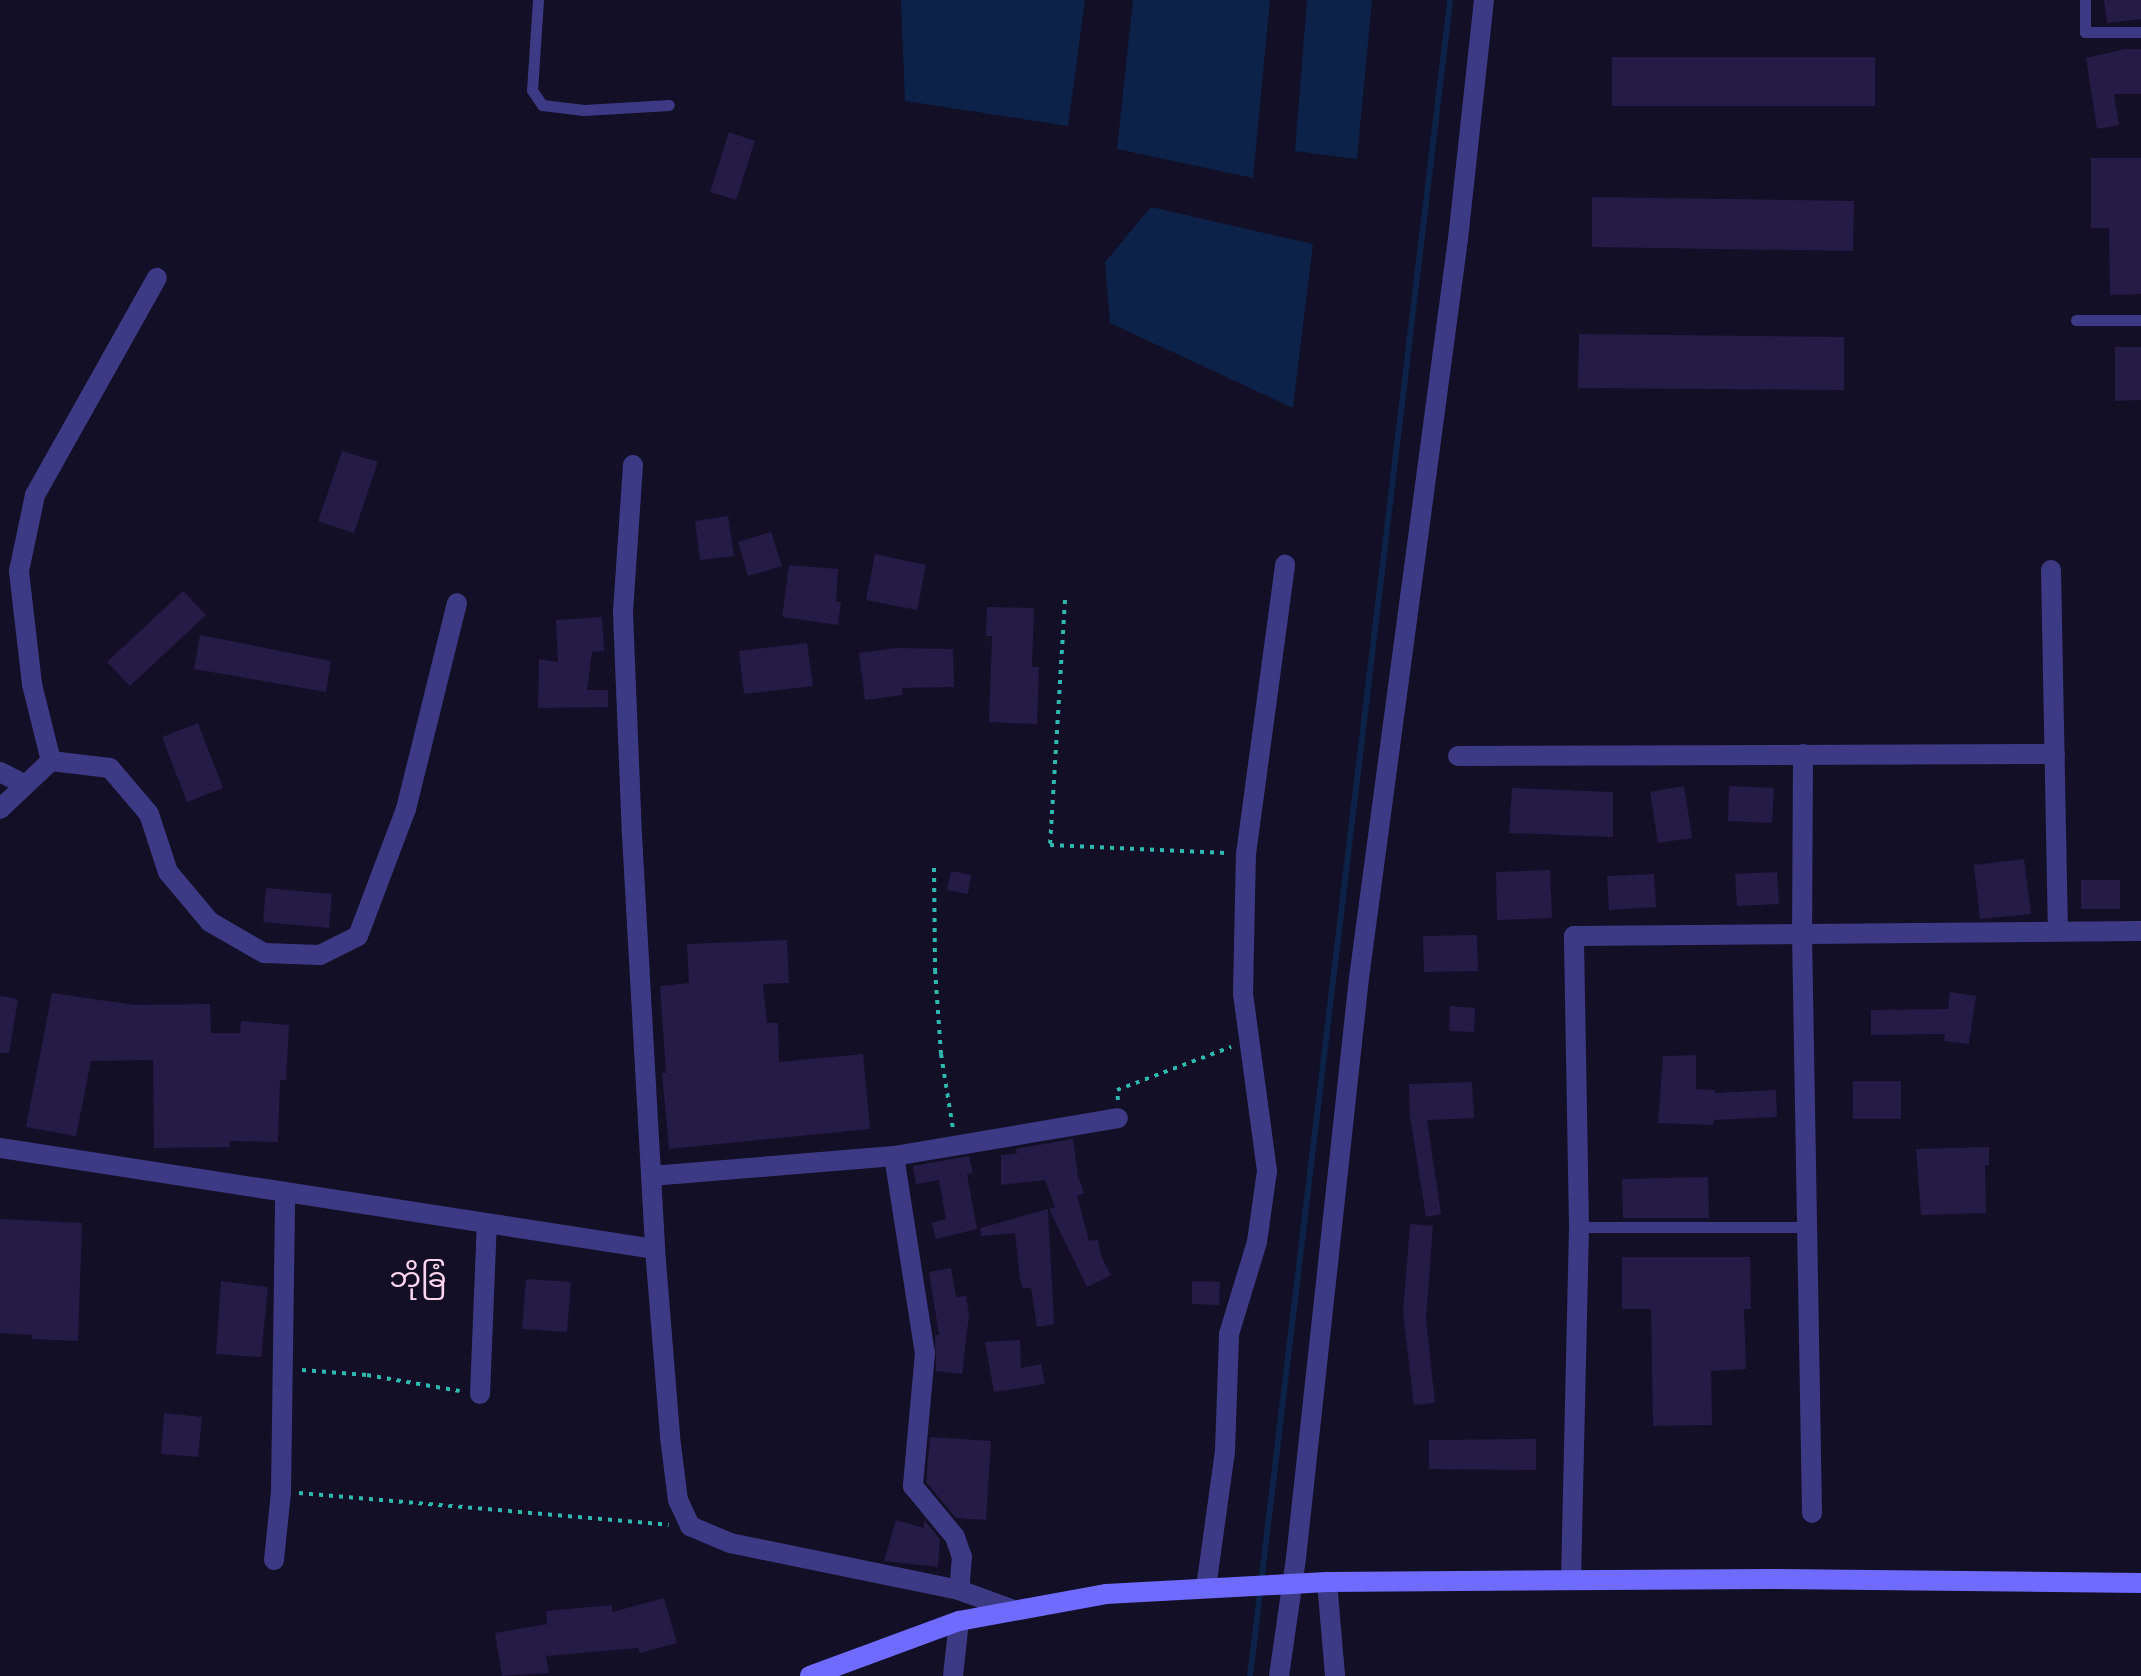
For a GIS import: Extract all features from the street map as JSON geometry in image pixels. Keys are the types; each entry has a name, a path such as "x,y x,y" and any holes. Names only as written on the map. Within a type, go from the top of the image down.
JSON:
{"street":[{"path":"1279,1676 1296,1558 1359,978 1458,239 1484,0"},
{"path":"51,761 32,684 19,571 35,495 157,278"},
{"path":"633,465 623,613 655,1249 678,1500 690,1526 730,1543 959,1590 1011,1609"},
{"path":"1206,1588 1225,1451 1229,1334 1257,1242 1267,1171 1243,994 1246,854 1285,565"},
{"path":"2051,570 2058,931"},
{"path":"0,809 51,761 110,768 149,814 168,872 210,922 264,953 320,955 358,936 406,809 457,603"},
{"path":"1803,754 1802,933 1812,1513"},
{"path":"1458,756 2055,754"},
{"path":"0,772 24,784"},
{"path":"1571,1580 1579,1227 1574,936 2141,931"},
{"path":"651,1176 894,1156 1118,1118"},
{"path":"0,1148 655,1249"},
{"path":"894,1156 925,1353 913,1486 955,1537 962,1557 959,1590"},
{"path":"274,1560 281,1492 280,1368 285,1192"},
{"path":"480,1394 487,1223"},
{"path":"810,1676 959,1621 1011,1609 1106,1594 1291,1582 2141,1583"},
{"path":"1327,1582 1335,1676"},
{"path":"953,1676 959,1621"}],"lane":[{"path":"538,0 532,90 542,105 584,110 669,105"},
{"path":"2085,0 2085,32 2141,32"},
{"path":"2076,320 2141,320"},
{"path":"1579,1227 1807,1227"}],"path":[{"path":"1065,600 1050,845 1246,854"},
{"path":"934,868 935,970 941,1054 956,1147"},
{"path":"1118,1118 1117,1090 1248,1040"},
{"path":"280,1368 367,1375 480,1394"},
{"path":"281,1492 690,1526"}],"water":[{"path":"901,0 1085,0 1068,126 905,101"},
{"path":"1133,0 1270,0 1253,178 1117,149"},
{"path":"1307,0 1372,0 1357,159 1295,151"},
{"path":"1151,207 1313,244 1293,408 1110,323 1105,262"}],"building":[{"path":"2104,0 2141,0 2141,19 2107,23"},
{"path":"2125,49 2141,49 2141,94 2114,94 2119,125 2097,129 2086,58"},
{"path":"1612,57 1875,57 1875,106 1612,106"},
{"path":"729,132 755,141 736,200 710,192"},
{"path":"2091,158 2141,158 2141,294 2110,295 2109,228 2091,228"},
{"path":"1592,197 1854,201 1853,251 1592,247"},
{"path":"1579,334 1844,337 1844,390 1578,388"},
{"path":"2115,347 2141,347 2141,400 2115,401"},
{"path":"342,451 378,462 354,533 318,521"},
{"path":"728,516 734,556 700,560 695,521"},
{"path":"771,532 782,566 748,576 738,542"},
{"path":"875,554 926,565 917,610 866,600"},
{"path":"789,565 838,569 836,602 841,602 838,625 782,617"},
{"path":"183,591 206,615 130,686 107,662"},
{"path":"987,607 1034,608 1032,667 1039,667 1037,724 989,722 992,636 986,636"},
{"path":"602,617 604,651 592,652 587,690 608,690 608,707 538,708 539,659 558,662 556,620"},
{"path":"200,635 331,661 326,692 194,669"},
{"path":"807,643 813,686 744,694 739,651"},
{"path":"896,648 953,649 954,687 902,688 903,695 865,700 859,653"},
{"path":"198,723 223,788 187,802 162,737"},
{"path":"1684,786 1692,838 1658,843 1650,792"},
{"path":"1729,786 1774,788 1772,823 1728,821"},
{"path":"1512,788 1613,792 1613,837 1509,833"},
{"path":"2024,859 2031,914 1980,919 1974,865"},
{"path":"1550,870 1552,918 1497,920 1496,872"},
{"path":"951,871 971,875 968,894 947,890"},
{"path":"1777,872 1779,904 1737,906 1735,874"},
{"path":"1654,874 1656,907 1609,910 1607,876"},
{"path":"2081,880 2120,880 2120,909 2081,909"},
{"path":"266,888 332,894 329,928 263,922"},
{"path":"1477,935 1478,971 1424,972 1423,936"},
{"path":"787,940 789,983 763,984 767,1023 778,1023 779,1062 863,1054 870,1129 669,1149 662,1073 666,1073 660,986 689,983 687,944"},
{"path":"1950,992 1976,996 1969,1044 1944,1041 1945,1034 1871,1035 1871,1010 1948,1009"},
{"path":"52,993 135,1005 210,1004 211,1033 240,1033 241,1021 289,1025 286,1080 280,1080 278,1142 230,1141 230,1147 154,1148 153,1060 91,1061 76,1136 26,1127"},
{"path":"0,996 18,999 9,1053 0,1053"},
{"path":"1450,1006 1475,1008 1474,1032 1449,1031"},
{"path":"1696,1055 1696,1089 1715,1090 1715,1093 1776,1090 1777,1117 1714,1120 1713,1125 1658,1123 1663,1056"},
{"path":"1853,1081 1901,1081 1901,1119 1853,1119"},
{"path":"1472,1082 1474,1118 1427,1120 1441,1214 1426,1217 1410,1116 1409,1084"},
{"path":"1073,1139 1078,1176 1084,1193 1077,1196 1089,1241 1098,1239 1101,1256 1111,1275 1087,1287 1049,1209 1055,1207 1045,1180 1001,1185 1001,1155 1017,1154 1015,1149"},
{"path":"1989,1147 1989,1165 1985,1165 1986,1213 1921,1215 1916,1149"},
{"path":"969,1156 973,1173 967,1174 977,1229 936,1239 932,1223 946,1219 939,1180 916,1184 913,1166"},
{"path":"1708,1177 1709,1218 1623,1218 1622,1179"},
{"path":"1048,1209 1054,1324 1037,1327 1031,1288 1023,1288 1020,1279 1015,1233 981,1236 980,1228"},
{"path":"0,1219 82,1223 78,1341 32,1339 32,1335 0,1333"},
{"path":"1410,1224 1433,1226 1426,1318 1435,1403 1414,1405 1403,1313"},
{"path":"1622,1257 1750,1257 1751,1309 1744,1309 1746,1369 1711,1371 1712,1425 1653,1426 1651,1309 1622,1309"},
{"path":"951,1268 956,1297 966,1296 969,1315 962,1374 936,1371 935,1335 939,1335 929,1272"},
{"path":"526,1279 571,1282 567,1332 522,1329"},
{"path":"221,1281 268,1287 261,1357 216,1354"},
{"path":"1192,1281 1220,1282 1219,1305 1192,1304"},
{"path":"1020,1340 1021,1368 1041,1364 1045,1384 994,1392 985,1342"},
{"path":"164,1413 202,1417 198,1457 161,1454"},
{"path":"930,1437 991,1441 986,1520 956,1518 926,1482"},
{"path":"1536,1439 1536,1470 1429,1469 1429,1440"},
{"path":"896,1520 924,1528 924,1520 940,1539 938,1567 884,1561"},
{"path":"664,1598 677,1643 640,1653 638,1648 546,1656 549,1673 502,1676 495,1633 547,1624 546,1611 612,1605 612,1612"}],"waterway":[{"path":"1250,1676 1450,0"}],"district":[{"name":"ဘိုခြံ","path":"418,1278"}]}
